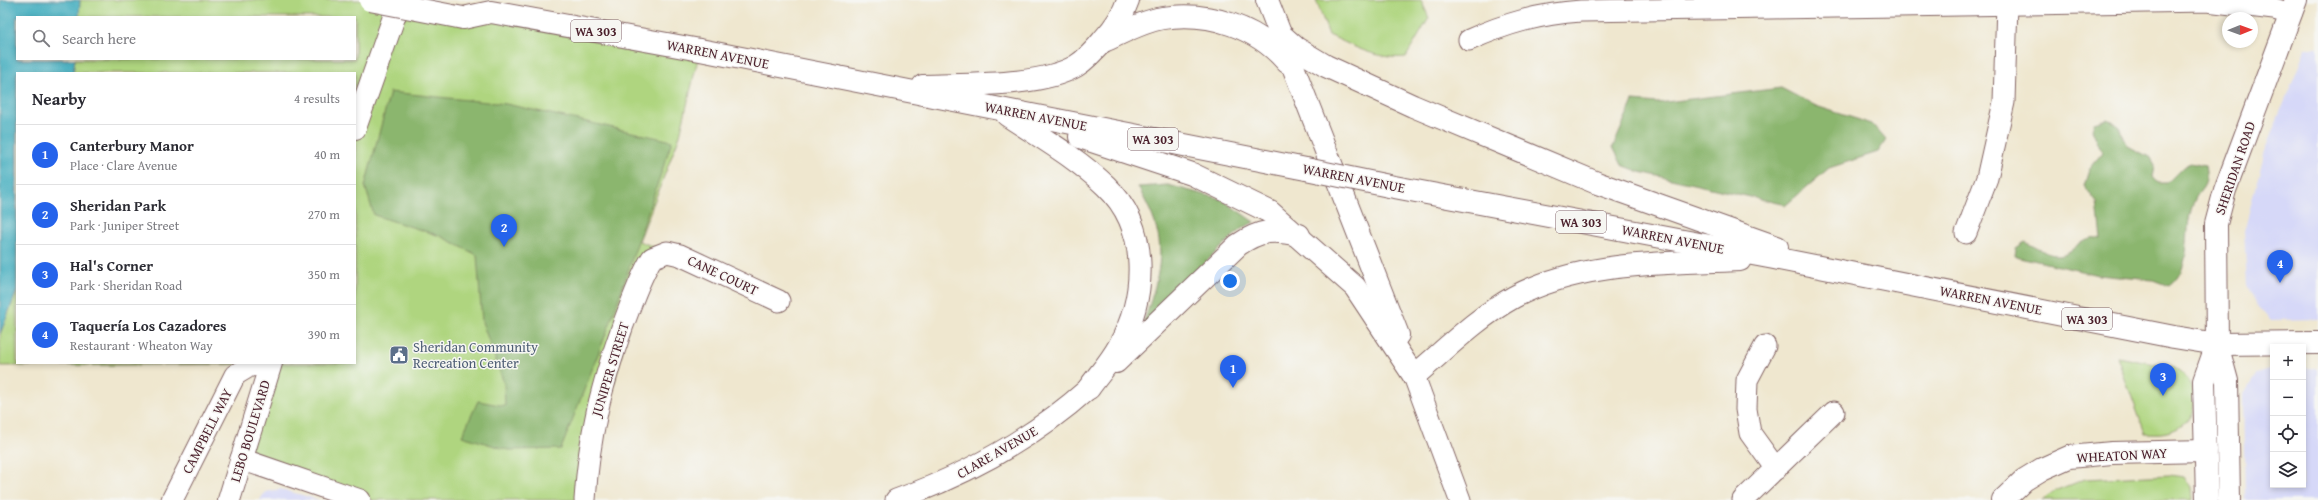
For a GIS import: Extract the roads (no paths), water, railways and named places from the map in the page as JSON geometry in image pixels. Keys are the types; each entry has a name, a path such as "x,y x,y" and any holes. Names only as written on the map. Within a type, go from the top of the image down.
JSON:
{"main road":[{"name":"WA 303","path":"370,0 468,9"},
{"path":"356,125 400,0"},
{"path":"892,88 1023,81 1057,73 1075,66 1087,58 1115,27 1128,0"},
{"path":"1267,0 1414,376"},
{"name":"SHERIDAN ROAD","path":"2229,500 2227,381 2217,344 2216,224 2225,190 2293,7"},
{"name":"WARREN AVENUE","path":"468,9 491,12 892,88 1389,186 1774,258 2217,344"},
{"path":"1101,42 1162,18 1200,17 1251,32 1277,51 1297,74"},
{"path":"1279,33 1301,51 1326,66 1413,106 1597,183 1849,273"},
{"path":"1000,110 1192,174 1258,205 1299,235 1356,287 1414,376"},
{"path":"1000,110 1092,173 1106,186 1118,201 1136,234 1141,264 1136,301 1119,346 1089,388"},
{"path":"1089,388 1238,245 1251,236 1264,232 1278,231 1299,235"},
{"path":"1414,376 1501,305 1530,289 1561,277 1611,267 1774,258"},
{"name":"WA 303","path":"2217,344 2318,343"},
{"name":"SHERIDAN ROAD","path":"2207,500 2204,381 2217,344"},
{"name":"LEBO BOULEVARD","path":"229,500 240,459 270,364"},
{"name":"WHEATON WAY","path":"2003,500 2024,480 2042,469 2069,457 2112,452 2206,451"}],"street":[{"path":"1469,40 1507,23 1540,15 1566,12 1934,2 2007,3 2207,1 2274,9 2293,7"},
{"path":"1966,233 1987,178 2003,109 2007,54 2007,3"},
{"name":"CANE COURT","path":"666,252 680,255 779,301"},
{"name":"JUNIPER STREET","path":"586,500 587,466 594,418 606,372 644,272 652,258 666,252"},
{"path":"1765,346 1746,380 1746,409 1750,433 1776,469"},
{"name":"CAMPBELL WAY","path":"172,500 235,375 250,366 263,364"},
{"path":"1414,376 1460,500"},
{"name":"CLARE AVENUE","path":"896,500 942,482 980,463 1042,426 1089,388"},
{"path":"1743,500 1834,412"},
{"path":"240,459 360,500"}],"water":[{"path":"0,0 80,0 79,16 16,16 16,60 75,60 73,72 16,72 16,294 0,334"}],"place":[{"name":"Sheridan Park","path":"504,247"},
{"name":"Taquería Los Cazadores","path":"2280,283"},
{"name":"Sheridan Community Recreation Center","path":"399,355"},
{"name":"Canterbury Manor","path":"1233,388"},
{"name":"Hal's Corner","path":"2163,396"}]}
